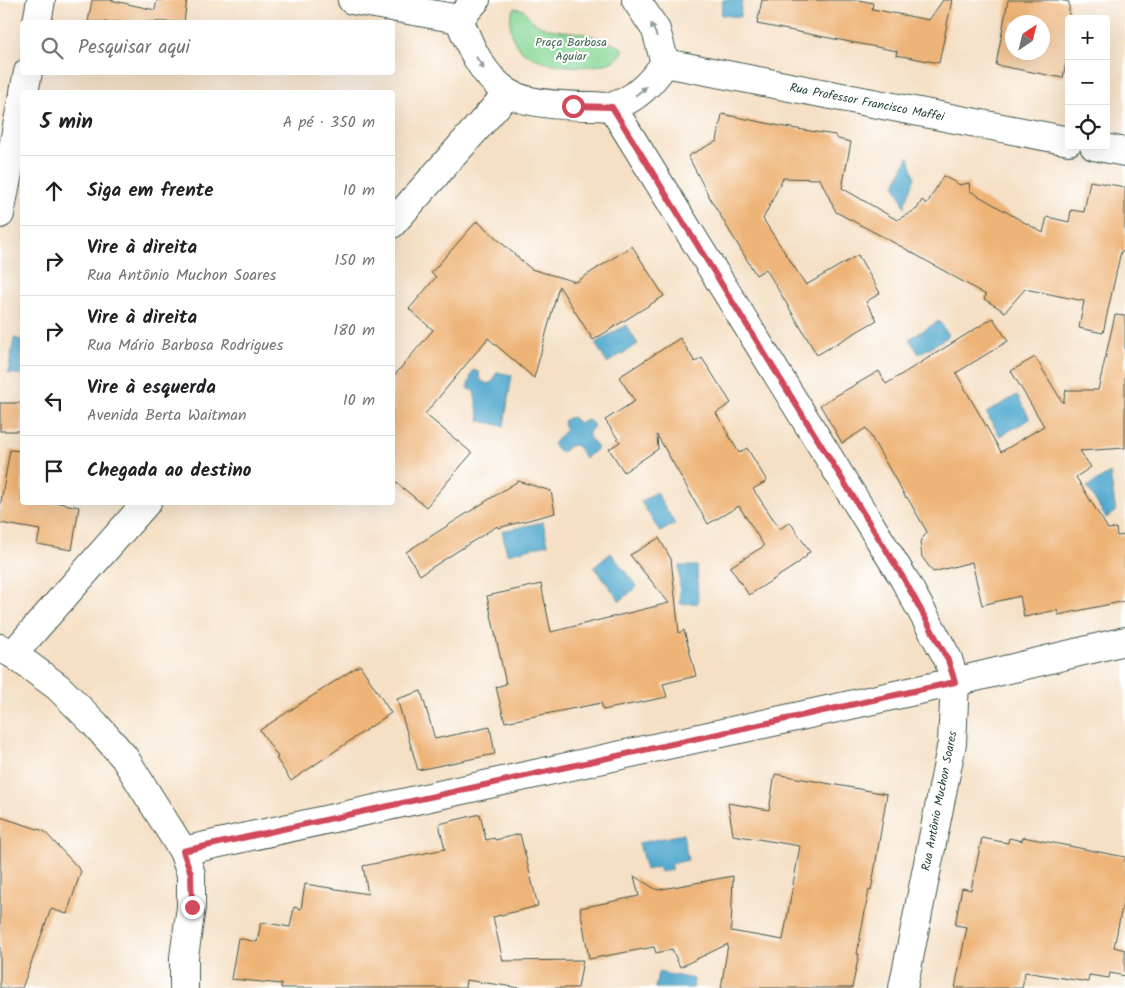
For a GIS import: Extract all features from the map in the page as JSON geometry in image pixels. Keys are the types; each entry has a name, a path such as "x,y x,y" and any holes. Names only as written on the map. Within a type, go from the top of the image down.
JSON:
{"street":[{"path":"37,20 42,0"},
{"path":"352,0 468,10 470,48 486,73 508,93 534,102 612,107 635,96 653,81 665,63 656,30 637,0"},
{"name":"Rua Professor Francisco Maffei","path":"665,63 1065,140"},
{"path":"24,90 27,75"},
{"path":"395,221 508,93"},
{"name":"Rua Antônio Muchon Soares","path":"612,107 904,579 948,660 955,682 952,743 903,988"},
{"path":"0,214 20,111"},
{"path":"1110,149 1125,152"},
{"path":"144,505 7,651 58,687 95,724 124,757 183,851 191,874 192,907 184,957 184,988"},
{"path":"183,851 955,682 1125,641"},
{"path":"172,988 184,957"}],"green space":[{"name":"Praça Barbosa Aguiar","path":"515,8 524,10 530,18 543,27 596,37 623,48 623,52 616,59 605,64 593,66 578,67 549,63 537,59 524,53 515,41 510,21"}],"water":[{"path":"723,0 742,0 740,17 721,15"},
{"path":"908,157 915,178 905,207 895,185"},
{"path":"939,321 949,336 919,354 909,339"},
{"path":"626,325 638,344 607,363 595,343"},
{"path":"14,338 20,340 20,375 8,373"},
{"path":"473,370 479,372 480,380 488,384 493,381 497,372 512,375 504,426 480,421 474,391 467,388"},
{"path":"1017,395 1030,419 1000,436 986,413"},
{"path":"572,417 579,423 588,420 593,424 589,437 598,448 585,458 576,445 569,446 561,453 553,444 566,429 563,424 564,420"},
{"path":"1110,473 1116,512 1106,518 1087,487"},
{"path":"656,492 675,524 660,532 641,502"},
{"path":"543,522 548,544 507,554 502,531"},
{"path":"611,553 637,587 620,601 594,567"},
{"path":"679,566 697,566 698,603 680,604"},
{"path":"683,834 688,860 671,864 671,870 660,872 658,867 646,870 639,843"},
{"path":"658,972 694,979 693,988 655,988"}],"building":[{"path":"92,0 110,0 155,10 157,0 187,0 184,20 88,20"},
{"path":"762,0 859,0 873,3 872,9 929,20 943,0 952,0 939,63 896,55 897,51 757,24"},
{"path":"1008,0 1059,0 1069,2 1069,15 1065,15 1065,68 1063,78 996,65 1005,16 1005,60 1050,60 1050,15 1005,15"},
{"path":"722,114 835,135 838,139 851,142 842,188 897,220 917,209 922,200 927,204 943,176 960,185 969,183 970,191 1043,233 1047,217 1069,222 1071,210 1084,212 1090,181 1125,187 1125,251 1121,251 1103,333 1079,328 1084,301 1025,289 1005,312 984,299 986,295 836,212 820,179 783,178 763,219 806,285 858,255 880,293 866,302 877,320 817,355 766,269 756,275 711,200 688,156 717,141"},
{"path":"477,221 531,269 576,282 632,246 664,296 593,340 559,286 534,378 488,338 425,414 472,453 426,507 395,481 395,374 433,330 409,309 436,277 431,273"},
{"path":"1115,315 1125,316 1125,448 1080,451 1091,467 1076,477 1108,529 1116,528 1117,536 1125,535 1125,601 1058,615 1057,610 1024,617 1020,596 982,605 972,562 933,572 922,557 920,542 927,532 866,428 842,443 820,405 879,371 886,384 993,318 1008,341 956,373 1001,452 1044,426 1011,371 1035,357 1063,403 1066,390 1098,390"},
{"path":"680,338 695,362 702,358 731,403 716,413 739,453 747,448 767,481 753,489 780,529 790,522 810,552 799,563 749,595 730,567 764,546 739,506 708,524 657,435 658,449 624,472 609,449 620,442 605,420 635,401 619,377"},
{"path":"0,403 20,403 20,431 0,431"},
{"path":"10,450 20,451 20,505 69,505 79,507 72,550 37,544 40,530 0,523 0,507"},
{"path":"518,481 551,491 555,513 498,528 497,526 420,575 406,552"},
{"path":"659,538 671,559 679,633 684,630 696,676 663,684 667,697 603,710 601,703 505,722 496,687 506,684 487,596 541,584 551,632 669,603 630,555"},
{"path":"360,665 391,713 291,781 260,730"},
{"path":"421,691 435,739 490,727 495,754 418,770 397,699"},
{"path":"775,774 887,794 852,988 721,988 728,944 680,967 672,949 656,953 654,947 589,959 580,908 639,896 634,876 657,890 733,876 731,931 783,940 800,846 733,835 728,803 769,810"},
{"path":"480,814 486,840 494,838 495,840 520,834 538,906 493,917 503,961 583,960 578,988 521,988 466,980 465,988 281,988 282,984 231,979 238,938 257,942 261,922 290,927 294,907 301,909 305,884 368,894 363,866 445,849 439,824"},
{"path":"0,817 44,831 81,871 67,914 51,909 22,988 0,988"},
{"path":"1023,837 1125,857 1125,893 1114,947 1125,950 1125,976 1110,973 1109,978 1089,975 1088,982 1025,972 1022,988 955,988 967,927 955,925 962,888 971,890 982,838 1008,843 1009,838 1022,841"}],"route":[{"path":"192,907 191,874 183,851 955,682 948,660 904,579 612,107 573,106"}]}
